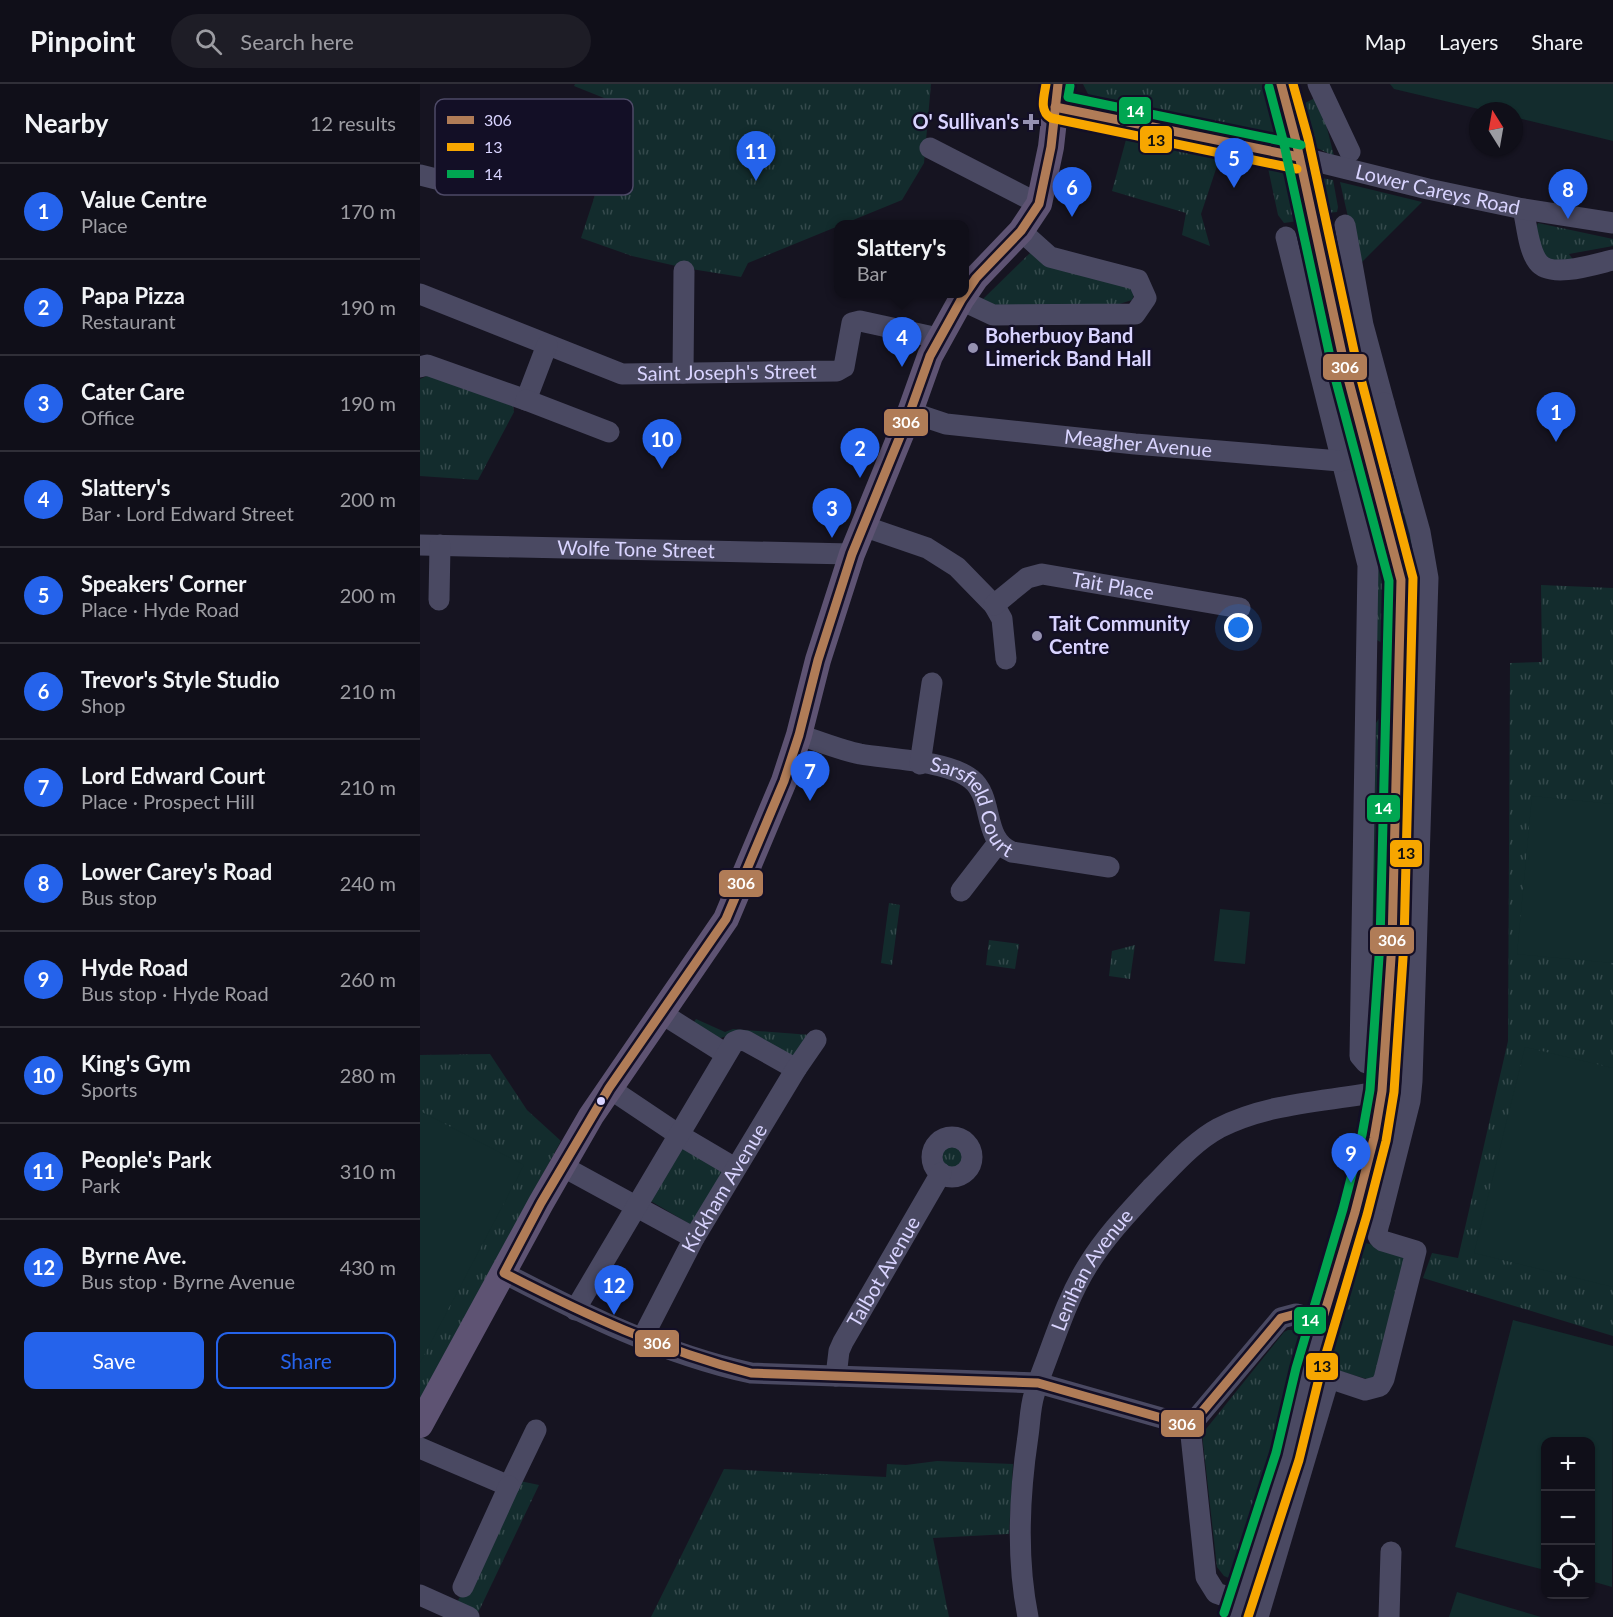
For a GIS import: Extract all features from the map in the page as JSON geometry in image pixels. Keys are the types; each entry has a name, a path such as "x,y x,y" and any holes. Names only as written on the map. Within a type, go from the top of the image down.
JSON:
{"main road":[{"path":"969,288 1021,231 1039,204 1051,147 1057,95 1299,157 1281,84"},
{"path":"420,1424 562,1166 609,1088 726,919 784,782 799,735 818,660 852,554 910,412 930,356 961,300"}],"street":[{"path":"1318,84 1350,152"},
{"path":"930,148 1039,204"},
{"name":"Lower Careys Road","path":"1299,157 1428,189 1613,223"},
{"path":"1299,157 1344,363 1401,580 1392,942 1383,1091 1374,1138 1355,1212 1308,1371 1288,1456 1237,1609 1216,1593 1206,1577 1190,1425 1281,1318 1296,1314 1322,1321"},
{"path":"420,175 435,179"},
{"path":"1523,208 1538,264 1550,271 1582,268 1613,260"},
{"path":"1308,1371 1365,1390 1380,1386 1384,1379 1416,1251 1379,1239 1377,1233 1410,1101 1412,1081 1428,578 1420,532 1363,325 1345,225"},
{"path":"961,300 993,315 1136,314 1146,298 1138,280 1050,257 1021,231"},
{"path":"1286,237 1340,461 1368,565 1360,1056 1366,1063 1375,1064"},
{"path":"683,373 684,272"},
{"name":"Saint Joseph's Street","path":"420,294 622,374 837,371 844,367 852,323 860,321 938,338"},
{"path":"526,400 547,345"},
{"path":"420,367 427,365 609,432"},
{"path":"1356,410 1384,403"},
{"name":"Meagher Avenue","path":"910,412 946,424 1135,444 1340,461 1367,453"},
{"path":"1374,476 1402,468"},
{"path":"863,526 927,548 957,567 994,605 1002,619 1006,659"},
{"path":"430,545 439,600"},
{"name":"Wolfe Tone Street","path":"430,545 852,554"},
{"name":"Tait Place","path":"994,605 1027,578 1042,574 1240,608"},
{"path":"1366,668 1425,669"},
{"path":"920,764 932,683"},
{"name":"Sarsfield Court","path":"799,735 857,753 951,768 976,784 984,798 991,829 998,843 1005,849 1109,867"},
{"path":"961,891 998,843"},
{"path":"661,1013 726,1054"},
{"name":"Kickham Avenue","path":"642,1339 694,1238 735,1168 816,1040"},
{"path":"575,1310 734,1042 746,1041 796,1070"},
{"path":"609,1088 679,1135 735,1168"},
{"name":"Lenihan Avenue","path":"1028,1617 1023,1591 1019,1521 1024,1460 1034,1396 1073,1295 1086,1268 1116,1224 1192,1147 1216,1130 1241,1118 1270,1109 1383,1091"},
{"path":"562,1166 694,1238"},
{"name":"Talbot Avenue","path":"836,1376 839,1351 843,1341 941,1173"},
{"path":"1355,1212 1380,1220"},
{"path":"504,1273 575,1310 642,1339 708,1363 751,1373 1038,1383 1190,1425"},
{"path":"1258,1617 1329,1378"},
{"path":"463,1587 536,1430"},
{"path":"420,1448 509,1486"},
{"path":"1389,1617 1391,1552"},
{"path":"420,1594 469,1617"}],"green space":[{"path":"575,84 931,84 924,163 902,200 853,220 834,220 834,228 748,263 741,277 685,268 632,256 581,238 595,195 633,195 633,99 606,99 574,86"},
{"path":"1083,84 1267,84 1277,114 1278,129 1272,140 1101,104 1088,94"},
{"path":"1290,84 1296,84 1303,104 1319,96 1334,156 1317,148 1305,134"},
{"path":"1390,84 1613,84 1613,141 1523,119 1523,102 1469,102 1469,107 1394,89"},
{"path":"1127,136 1220,157 1201,214 1210,246 1182,235 1186,213 1112,191"},
{"path":"1268,168 1288,175 1296,197 1298,221 1284,223 1278,215"},
{"path":"1321,178 1333,180 1337,212 1319,214 1313,183"},
{"path":"1340,182 1422,202 1359,265"},
{"path":"1538,223 1613,239 1613,246 1569,254 1577,265 1543,263 1535,231"},
{"path":"1335,242 1342,245 1373,392 1371,401 1364,404 1328,248"},
{"path":"1310,250 1314,256 1334,375 1345,404 1339,413 1299,251"},
{"path":"1030,253 1136,290 1132,300 1110,307 1002,309 983,299"},
{"path":"429,375 513,406 514,412 478,480 420,476 420,379"},
{"path":"1401,481 1423,566 1420,631 1412,634 1408,630 1388,493 1389,486"},
{"path":"1361,490 1371,490 1389,564 1391,636 1382,643 1377,640 1359,495"},
{"path":"1541,585 1613,588 1613,1336 1423,1278 1432,1253 1458,1258 1508,1041 1510,663 1542,662"},
{"path":"1382,714 1389,715 1382,924 1373,1054 1369,1053 1376,723"},
{"path":"1532,796 1613,804 1613,963 1517,954"},
{"path":"889,903 900,905 892,965 881,963"},
{"path":"1220,909 1250,912 1245,964 1214,961"},
{"path":"989,940 1019,944 1015,969 986,965"},
{"path":"1135,945 1130,979 1109,976 1112,951"},
{"path":"696,1019 725,1032 733,1029 811,1035 795,1057 731,1035 717,1039 692,1025"},
{"path":"1525,1047 1613,1068 1613,1287 1474,1253"},
{"path":"490,1054 527,1110 561,1141 420,1399 420,1055"},
{"path":"420,1111 524,1165 420,1363"},
{"path":"953,1143 962,1147 966,1156 962,1165 953,1169 944,1165 940,1156 944,1147"},
{"path":"681,1147 725,1173 693,1226 649,1200"},
{"path":"1360,1242 1384,1247 1406,1258 1375,1377 1370,1380 1323,1366"},
{"path":"1513,1320 1613,1346 1612,1587 1595,1582 1595,1437 1541,1437 1541,1569 1455,1547"},
{"path":"1293,1330 1304,1338 1237,1572 1229,1578 1224,1576 1217,1567 1202,1434 1284,1332"},
{"path":"937,1461 1013,1464 1009,1534 933,1538 949,1617 651,1617 724,1469 886,1477 887,1464 906,1465"},
{"path":"520,1481 539,1485 476,1617 451,1614"},
{"path":"1457,1592 1541,1617 1449,1617"}],"transit line":[{"name":"13","path":"1046,84 1044,108 1051,118 1297,169"},
{"name":"306","path":"969,288 1021,231 1039,204 1051,147 1058,84"},
{"name":"306","path":"962,298 930,356 910,412 852,554 818,660 799,735 784,781 726,919 609,1088 541,1203 504,1273 564,1303 655,1343 751,1373 1038,1383 1190,1426 1281,1318 1296,1314 1322,1321 1355,1212 1374,1138 1382,1091 1392,943 1401,580 1344,363 1296,141 1281,84"},
{"name":"13","path":"1248,1617 1299,1460 1320,1374 1367,1215 1386,1141 1394,1092 1404,943 1413,578 1356,360 1308,138 1293,84"},
{"name":"14","path":"1070,86 1068,97 1301,145"},
{"name":"14","path":"1224,1613 1276,1453 1296,1368 1343,1209 1362,1135 1370,1090 1380,942 1389,581 1332,366 1284,144 1269,87"},
{"name":"306","path":"1055,107 1299,157"}],"place":[{"name":"O' Sullivan's","path":"1031,122"},
{"name":"People's Park","path":"756,181"},
{"name":"Speakers' Corner","path":"1234,188"},
{"name":"Trevor's Style Studio","path":"1072,217"},
{"name":"Lower Carey's Road","path":"1568,219"},
{"name":"Boherbuoy Band Limerick Band Hall","path":"973,348"},
{"name":"Slattery's","path":"902,367"},
{"name":"Value Centre","path":"1556,442"},
{"name":"King's Gym","path":"662,469"},
{"name":"Papa Pizza","path":"860,478"},
{"name":"Cater Care","path":"832,538"},
{"name":"Tait Community Centre","path":"1037,636"},
{"name":"Lord Edward Court","path":"810,801"},
{"name":"Hyde Road","path":"1351,1183"},
{"name":"Byrne Ave.","path":"614,1315"}]}
